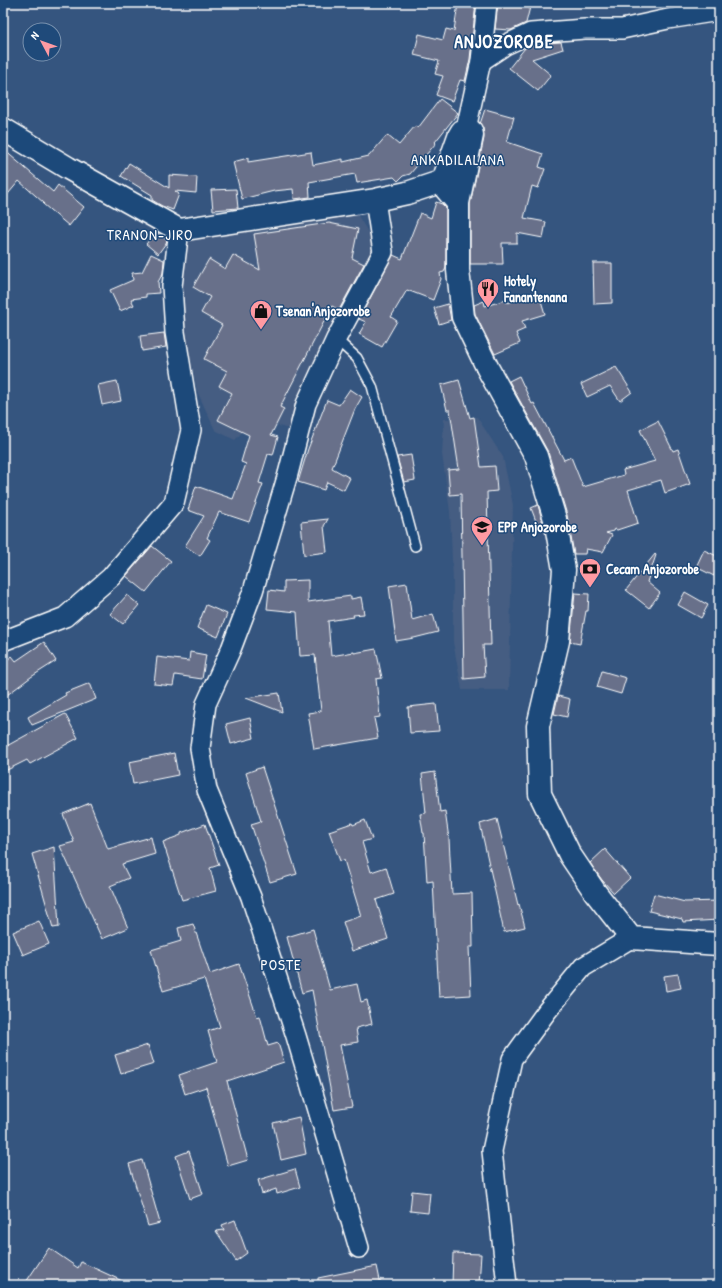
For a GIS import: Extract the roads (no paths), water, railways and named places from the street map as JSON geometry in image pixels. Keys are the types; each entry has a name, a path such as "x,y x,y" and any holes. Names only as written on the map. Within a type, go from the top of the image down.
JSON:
{"main road":[{"path":"458,203 446,189 443,181 459,136 462,131 466,129 471,131 472,135 458,203 458,270 463,317 488,369 536,456 555,519 564,570 558,642 538,726 540,794 570,855 595,892 631,938 719,944"},
{"path":"3,130 179,230 375,200 407,193 443,181"}],"street":[{"path":"466,129 481,61 488,3"},
{"path":"481,61 505,45 531,33 585,29 622,29 668,19 719,11"},
{"path":"359,1248 296,1036 251,897 207,790 200,748 206,704 231,649 253,591 288,474 306,404 336,339 383,252 375,200"},
{"path":"3,641 65,617 111,577 174,503 191,430 175,332 172,286 179,230"},
{"path":"507,1285 492,1151 512,1059 547,1010 583,967 631,938"}],"lane":[{"path":"336,339 357,358 372,386 415,546"}],"place":[{"name":"Hotely Fanantenana","path":"488,308"},
{"name":"Tsenan'Anjozorobe","path":"261,330"},
{"name":"EPP Anjozorobe","path":"482,546"},
{"name":"Cecam Anjozorobe","path":"590,588"}],"district":[{"name":"ANJOZOROBE","path":"504,42"},
{"name":"ANKADILALANA","path":"458,160"},
{"name":"TRANON-JIRO","path":"150,235"},
{"name":"POSTE","path":"281,965"}]}
